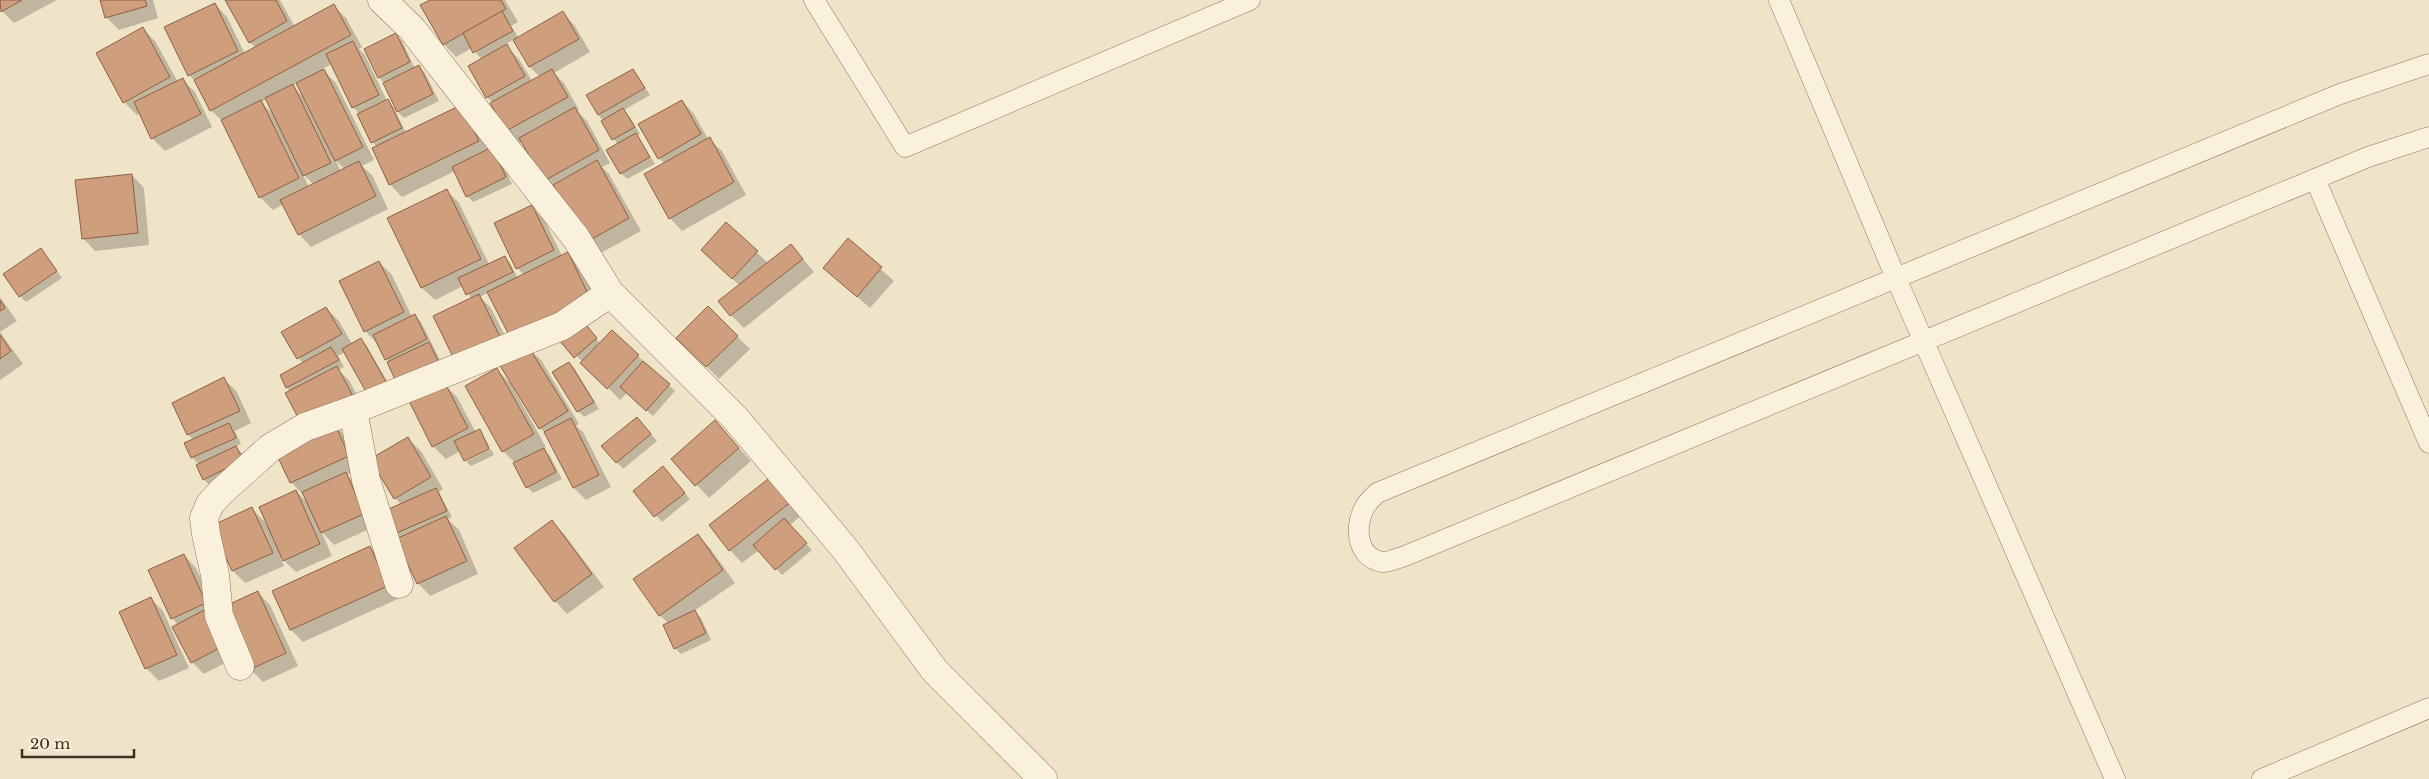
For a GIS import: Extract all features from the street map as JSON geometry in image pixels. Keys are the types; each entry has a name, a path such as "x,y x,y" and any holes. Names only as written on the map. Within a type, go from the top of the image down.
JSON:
{"street":[{"path":"382,0 412,29 570,230 610,293 736,419 844,549 935,671 1043,779"},
{"path":"240,666 218,616 216,575 204,518 210,504 239,474 288,436 304,427 353,410 562,326 610,293"},
{"path":"353,410 366,480 399,584"}],"lane":[{"path":"814,0 904,147 1250,0"},
{"path":"1779,0 1896,278 2115,779"},
{"path":"2429,64 2340,94 1377,493 1366,505 1358,527 1358,538 1364,551 1375,560 1384,562 1405,556 2315,178 2368,157 2429,137"},
{"path":"2315,178 2429,443"},
{"path":"2262,779 2429,708"}],"building":[{"path":"0,0 22,0 1,12"},
{"path":"100,0 145,0 147,6 105,18"},
{"path":"225,0 276,0 287,21 249,43"},
{"path":"430,0 501,0 506,9 443,45 420,5"},
{"path":"215,3 238,51 188,76 164,27"},
{"path":"334,4 351,35 210,111 194,80"},
{"path":"502,11 513,31 473,53 463,33"},
{"path":"563,11 579,39 529,67 513,40"},
{"path":"143,27 170,77 123,103 96,53"},
{"path":"396,33 410,62 378,78 364,49"},
{"path":"353,41 379,95 352,108 326,54"},
{"path":"507,44 525,76 486,98 468,66"},
{"path":"419,65 433,94 397,112 383,83"},
{"path":"324,69 363,147 335,161 296,83"},
{"path":"552,69 568,97 506,131 490,103"},
{"path":"633,69 645,88 598,115 586,95"},
{"path":"183,78 201,114 151,139 134,102"},
{"path":"293,84 331,163 303,176 265,98"},
{"path":"388,99 402,128 371,143 357,114"},
{"path":"261,100 299,178 259,198 221,120"},
{"path":"682,100 701,134 658,159 638,124"},
{"path":"461,105 479,141 389,185 372,148"},
{"path":"575,107 599,150 544,181 519,138"},
{"path":"623,108 635,127 612,140 601,121"},
{"path":"636,133 650,157 620,174 606,150"},
{"path":"710,137 734,182 669,219 644,174"},
{"path":"492,147 506,177 466,197 452,167"},
{"path":"597,160 629,218 585,243 553,185"},
{"path":"359,161 376,196 298,235 280,200"},
{"path":"132,174 138,233 82,239 75,180"},
{"path":"447,189 481,259 421,288 387,218"},
{"path":"532,205 554,250 516,269 494,223"},
{"path":"726,222 758,251 732,279 701,250"},
{"path":"848,238 882,267 857,297 823,268"},
{"path":"791,244 803,259 730,316 718,301"},
{"path":"41,248 57,271 19,297 3,274"},
{"path":"568,252 591,300 511,339 487,292"},
{"path":"505,256 513,272 466,295 458,278"},
{"path":"379,261 404,312 364,332 339,281"},
{"path":"479,294 502,341 456,363 433,316"},
{"path":"0,300 5,308 0,311"},
{"path":"708,306 738,336 706,367 676,338"},
{"path":"326,307 342,334 297,359 281,332"},
{"path":"415,314 427,339 385,360 373,335"},
{"path":"582,320 597,338 574,358 559,340"},
{"path":"612,330 639,355 607,389 580,363"},
{"path":"0,335 11,351 0,359"},
{"path":"361,338 389,387 369,397 342,349"},
{"path":"429,342 441,367 399,388 387,362"},
{"path":"528,346 568,411 539,429 499,364"},
{"path":"331,347 339,360 286,388 280,375"},
{"path":"643,361 670,384 646,411 620,387"},
{"path":"569,362 594,402 577,412 552,372"},
{"path":"337,366 354,398 302,425 285,393"},
{"path":"497,368 534,434 502,452 465,386"},
{"path":"224,377 240,411 187,435 172,403"},
{"path":"445,383 468,428 432,447 409,401"},
{"path":"637,417 651,434 616,463 601,446"},
{"path":"571,418 599,475 573,488 544,432"},
{"path":"715,420 739,448 695,486 671,459"},
{"path":"229,423 236,438 191,458 184,443"},
{"path":"335,424 349,456 290,483 275,451"},
{"path":"480,429 489,449 464,461 454,441"},
{"path":"408,437 431,477 394,499 370,459"},
{"path":"236,446 243,460 203,480 196,465"},
{"path":"544,448 556,472 526,488 513,463"},
{"path":"663,466 685,493 654,517 633,491"},
{"path":"346,472 364,514 321,533 302,492"},
{"path":"772,476 792,501 729,551 709,525"},
{"path":"436,488 447,511 392,535 382,512"},
{"path":"296,490 320,544 283,561 259,507"},
{"path":"252,507 273,553 232,571 211,526"},
{"path":"446,516 467,561 417,584 396,539"},
{"path":"784,518 807,543 775,570 753,545"},
{"path":"552,520 592,574 554,602 514,548"},
{"path":"698,534 723,570 659,616 633,579"},
{"path":"370,546 388,586 290,630 272,591"},
{"path":"184,554 206,603 171,619 148,570"},
{"path":"258,591 286,653 249,670 221,608"},
{"path":"151,597 177,655 145,669 119,612"},
{"path":"208,608 227,644 191,663 172,627"},
{"path":"695,610 706,633 674,649 663,625"}]}
